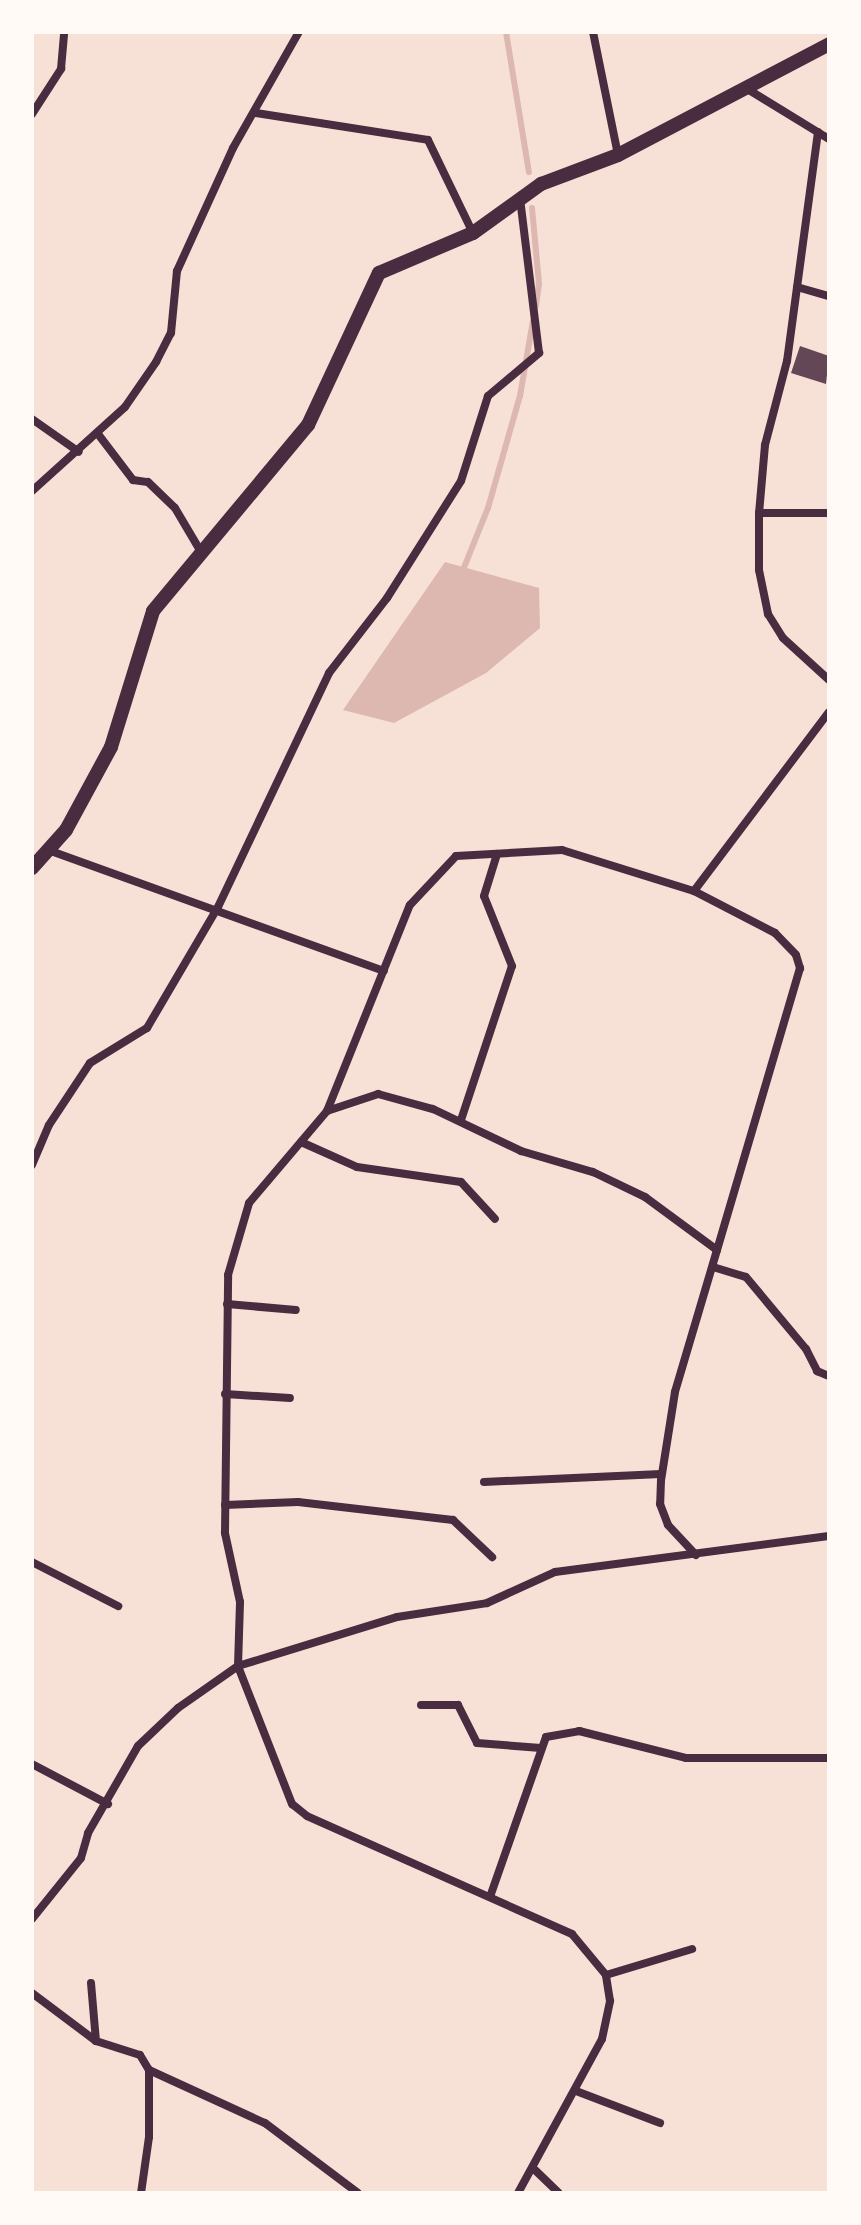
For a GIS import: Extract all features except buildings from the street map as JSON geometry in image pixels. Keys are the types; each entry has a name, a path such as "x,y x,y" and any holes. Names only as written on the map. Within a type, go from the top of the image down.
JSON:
{"street":[{"path":"32,114 61,69 64,32"},
{"path":"32,491 79,452 125,407 171,333 177,271 233,148 256,113 299,32"},
{"path":"594,33 618,155"},
{"path":"32,868 66,830 111,747 153,611 308,425 379,273 473,233 541,184 618,155 749,90 829,44"},
{"path":"749,90 829,139"},
{"path":"256,113 428,140 473,233"},
{"path":"818,132 787,361 765,445 759,513 759,570 768,614 783,638 829,680"},
{"path":"32,1165 49,1125 90,1063 147,1028 218,907 329,673 387,598 461,481 488,396 539,353 520,199"},
{"path":"797,287 829,296"},
{"path":"32,419 79,452"},
{"path":"98,434 133,480 148,482 175,508 201,552"},
{"path":"759,513 829,513"},
{"path":"694,891 829,712"},
{"path":"48,850 218,907 384,971"},
{"path":"518,2193 535,2170 602,2039 610,2001 606,1975 572,1934 491,1894 307,1816 292,1804 238,1666 240,1602 225,1533 228,1275 249,1203 327,1111 410,905 456,856 562,850 694,891 775,933 796,955 800,968 675,1392 661,1474 660,1504 668,1525 696,1555"},
{"path":"461,1120 512,966 484,896 497,854"},
{"path":"327,1111 378,1094 461,1120 521,1151 593,1172 645,1197 717,1250"},
{"path":"301,1142 357,1167 461,1182 495,1219"},
{"path":"713,1267 746,1277 806,1349 817,1371 829,1376"},
{"path":"227,1304 296,1310"},
{"path":"225,1394 290,1398"},
{"path":"484,1482 661,1474"},
{"path":"225,1505 298,1502 453,1520 492,1557"},
{"path":"32,1919 81,1858 88,1833 108,1804 138,1746 178,1708 238,1666 397,1617 487,1603 555,1572 696,1555 763,1541 829,1536"},
{"path":"32,1562 118,1606"},
{"path":"421,1705 458,1705 477,1743 541,1748"},
{"path":"491,1894 546,1737 579,1731 686,1758 829,1758"},
{"path":"32,1764 108,1804"},
{"path":"606,1975 692,1949"},
{"path":"91,1983 96,2041"},
{"path":"32,1993 96,2041 140,2055 149,2070 149,2137 141,2193"},
{"path":"149,2070 265,2123 358,2193"},
{"path":"576,2091 660,2123"},
{"path":"535,2170 559,2193"}],"shaded area":[{"path":"445,562 539,588 540,628 486,673 394,723 343,710"}],"waterway":[{"path":"506,32 529,172"},
{"path":"532,208 539,284 536,306"},
{"path":"461,575 488,508 520,396 533,321"}]}
